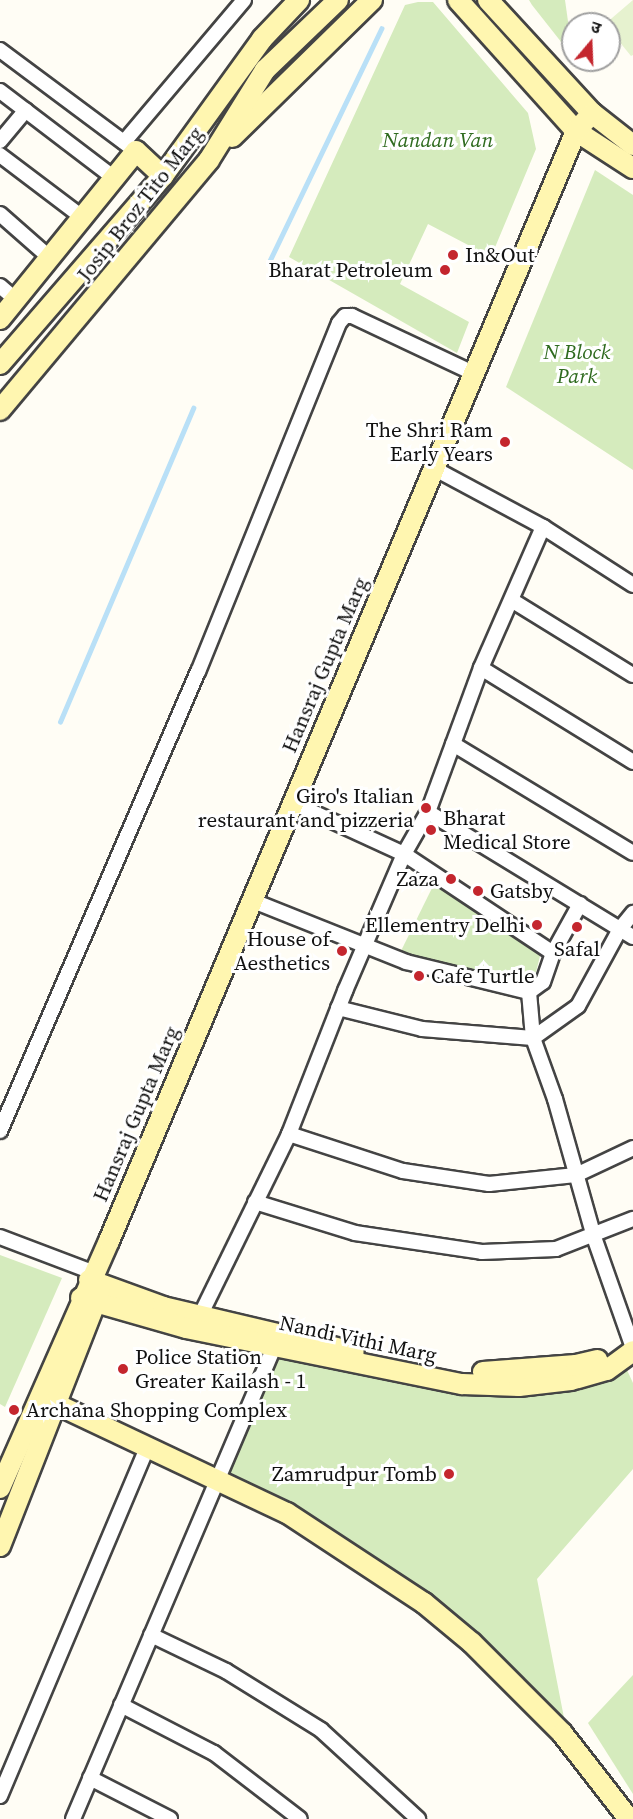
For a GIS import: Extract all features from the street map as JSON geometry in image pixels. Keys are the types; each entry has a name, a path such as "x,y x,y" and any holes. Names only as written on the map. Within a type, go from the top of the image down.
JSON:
{"street":[{"path":"0,319 114,178 130,146 244,0"},
{"name":"Josip Broz Tito Marg","path":"0,364 163,176 262,39 299,0"},
{"name":"Josip Broz Tito Marg","path":"0,410 209,160 265,70 338,0"},
{"path":"209,160 372,0"},
{"path":"458,0 576,131 633,168"},
{"path":"493,4 592,113 633,145"},
{"path":"0,50 130,146 163,176"},
{"path":"0,90 114,178"},
{"path":"0,141 26,110"},
{"name":"Hansraj Gupta Marg","path":"0,1546 56,1404 109,1241 576,131 592,113"},
{"path":"0,155 82,217"},
{"path":"0,214 50,258"},
{"path":"0,286 16,300"},
{"path":"0,1131 198,672 339,323 345,316 352,316 475,374"},
{"path":"435,469 543,527 633,585"},
{"path":"200,1316 289,1134 338,1008 404,854 428,812 481,668 513,601 543,527"},
{"path":"513,601 633,675"},
{"path":"481,668 633,762"},
{"path":"453,744 633,853"},
{"path":"292,803 404,854 553,953"},
{"path":"428,812 633,937"},
{"path":"251,900 406,962 529,992 543,982 553,953 580,904"},
{"path":"338,1008 422,1029 533,1038 578,1006 620,928 633,914"},
{"path":"529,992 533,1038 630,1352"},
{"path":"289,1134 403,1171 489,1184 576,1175 633,1148"},
{"path":"255,1202 355,1233 482,1252 556,1250 594,1237 633,1219"},
{"path":"0,1237 92,1288"},
{"name":"Hansraj Gupta Marg","path":"0,1488 92,1288"},
{"name":"Nandi Vithi Marg","path":"92,1288 421,1378 494,1386 571,1380 607,1370 630,1352"},
{"name":"Nandi Vithi Marg","path":"92,1288 142,1318 278,1339"},
{"path":"73,1819 278,1339"},
{"path":"56,1404 218,1477 336,1541 424,1603 471,1643 562,1733 628,1819"},
{"path":"0,1796 148,1445"},
{"path":"151,1635 226,1671 321,1730 418,1819"},
{"path":"122,1705 214,1753 300,1819"},
{"path":"90,1779 170,1819"}],"green space":[{"path":"529,0 565,0 567,12 561,12 561,42"},
{"path":"633,0 633,55 631,56 621,44 621,12 619,12"},
{"name":"Nandan Van","path":"433,2 528,113 536,149 491,257 428,224 400,284 469,322 457,353 289,257 405,5"},
{"name":"N Block Park","path":"595,170 633,195 633,470 506,387"},
{"path":"434,884 541,952 536,972 525,981 397,959"},
{"path":"0,1255 62,1278 5,1407 0,1404"},
{"path":"276,1350 570,1388 627,1370 633,1383 633,1469 537,1579 566,1728 426,1594 226,1475"},
{"path":"633,1675 633,1794 588,1723"}],"waterway":[{"path":"269,262 381,29"},
{"path":"60,722 193,408"}],"place":[{"name":"In&Out","path":"453,255"},
{"name":"Bharat Petroleum","path":"445,270"},
{"name":"The Shri Ram Early Years","path":"505,442"},
{"name":"Giro's Italian restaurant and pizzeria","path":"426,808"},
{"name":"Bharat Medical Store","path":"431,830"},
{"name":"Zaza","path":"451,879"},
{"name":"Gatsby","path":"478,891"},
{"name":"Ellementry Delhi","path":"537,925"},
{"name":"Safal","path":"577,927"},
{"name":"House of Aesthetics","path":"342,951"},
{"name":"Cafe Turtle","path":"419,976"},
{"name":"Police Station Greater Kailash - 1","path":"123,1369"},
{"name":"Archana Shopping Complex","path":"14,1410"},
{"name":"Zamrudpur Tomb","path":"449,1474"}]}
